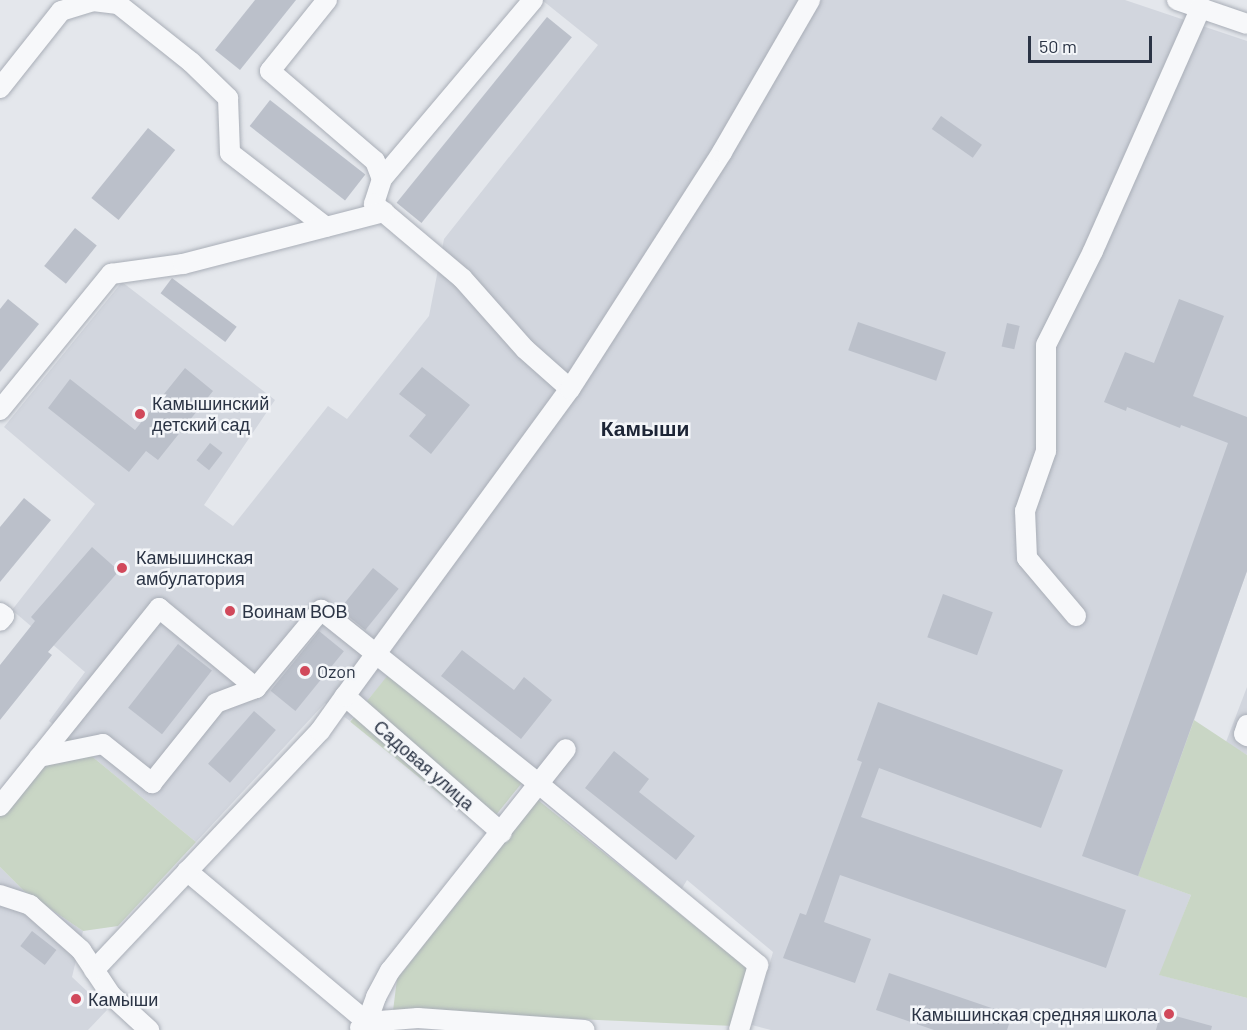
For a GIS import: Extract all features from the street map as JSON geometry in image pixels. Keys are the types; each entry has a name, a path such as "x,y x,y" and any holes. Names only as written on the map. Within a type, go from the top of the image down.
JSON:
{"street":[{"path":"327,0 270,72 375,161 382,179"},
{"path":"533,0 382,179 374,204 462,278 525,349 570,389"},
{"path":"94,970 320,731 570,389 722,152 810,0"},
{"path":"1177,0 1247,24"},
{"path":"0,88 61,11 93,1 118,4 191,62 228,98 230,153 326,227"},
{"path":"1076,616 1027,558 1025,511 1046,451 1046,345 1093,251 1201,8"},
{"path":"0,410 111,274 183,264 384,212"},
{"path":"0,806 159,608 256,688"},
{"path":"39,758 103,744 152,783 216,703 256,688 321,610 540,785 759,965 739,1030"},
{"path":"0,613 3,616 0,621"},
{"name":"Садовая улица","path":"345,696 502,833"},
{"path":"1247,725 1244,734 1247,736"},
{"path":"362,1026 390,971 566,750"},
{"path":"188,871 362,1026 418,1018 585,1030"},
{"path":"0,895 30,905 81,950 111,995 149,1030"}],"shaded area":[{"path":"542,0 1125,0 1247,41 1247,571 1139,876 1191,895 1160,975 1247,998 1247,1030 771,1030 752,1025 773,952 687,880 671,907 389,675 350,721 325,703 196,842 49,721 85,672 12,610 95,504 4,427 122,282 275,400 204,505 233,526 328,406 347,419 429,316 444,239 598,45"},
{"path":"1247,687 1247,755 1226,742"},
{"path":"0,867 24,891 83,931 72,977 107,1010 88,1030 0,1030"}],"green space":[{"path":"388,675 522,783 484,830 350,722"},
{"path":"1194,720 1247,755 1247,998 1159,975 1191,895 1138,876"},
{"path":"66,735 196,842 118,926 83,931 24,891 0,867 0,815"},
{"path":"538,800 750,970 734,1026 393,1011 397,979"}],"building":[{"path":"255,0 296,0 240,70 215,50"},
{"path":"547,17 572,37 421,223 397,203"},
{"path":"270,100 365,174 345,200 250,126"},
{"path":"941,116 982,145 973,158 932,129"},
{"path":"148,128 175,150 119,220 91,198"},
{"path":"75,228 97,246 66,284 44,266"},
{"path":"172,278 237,327 225,342 161,293"},
{"path":"8,299 39,324 0,372 0,309"},
{"path":"1179,299 1224,316 1193,396 1247,417 1247,571 1138,876 1082,856 1228,443 1181,425 1180,428 1127,407 1126,411 1104,402 1125,352 1154,363"},
{"path":"858,322 946,352 936,381 848,350"},
{"path":"1007,323 1020,326 1014,349 1002,346"},
{"path":"422,367 470,405 431,454 409,436 426,415 399,394"},
{"path":"185,368 213,391 158,460 146,451 129,472 48,408 70,379 135,430"},
{"path":"210,443 223,453 209,470 196,460"},
{"path":"24,498 51,520 0,582 0,527"},
{"path":"92,547 119,571 48,652 52,655 0,720 0,665 35,621 31,617"},
{"path":"373,568 399,589 365,630 340,609"},
{"path":"943,594 993,612 977,655 927,637"},
{"path":"319,631 344,651 295,711 271,691"},
{"path":"178,644 212,670 162,734 128,708"},
{"path":"462,650 514,690 524,677 552,700 521,739 441,676"},
{"path":"878,702 1063,770 1041,828 879,768 861,817 1126,910 1106,968 840,875 824,922 871,939 855,983 783,958 800,913 806,915 862,762 857,760"},
{"path":"254,711 276,730 230,783 208,764"},
{"path":"614,751 649,779 639,792 695,836 676,860 585,788"},
{"path":"32,931 56,950 45,965 20,946"},
{"path":"889,973 1012,1015 1007,1030 934,1030 876,1010"},
{"path":"1161,1012 1212,1026 1211,1030 1156,1030"}],"place":[{"name":"Камышинский детский сад","path":"140,414"},
{"name":"Камышинская амбулатория","path":"122,568"},
{"name":"Воинам ВОВ","path":"230,611"},
{"name":"Ozon","path":"305,671"},
{"name":"Камыши","path":"76,999"},
{"name":"Камышинская средняя школа","path":"1169,1014"}],"district":[{"name":"Камыши","path":"645,428"}]}
